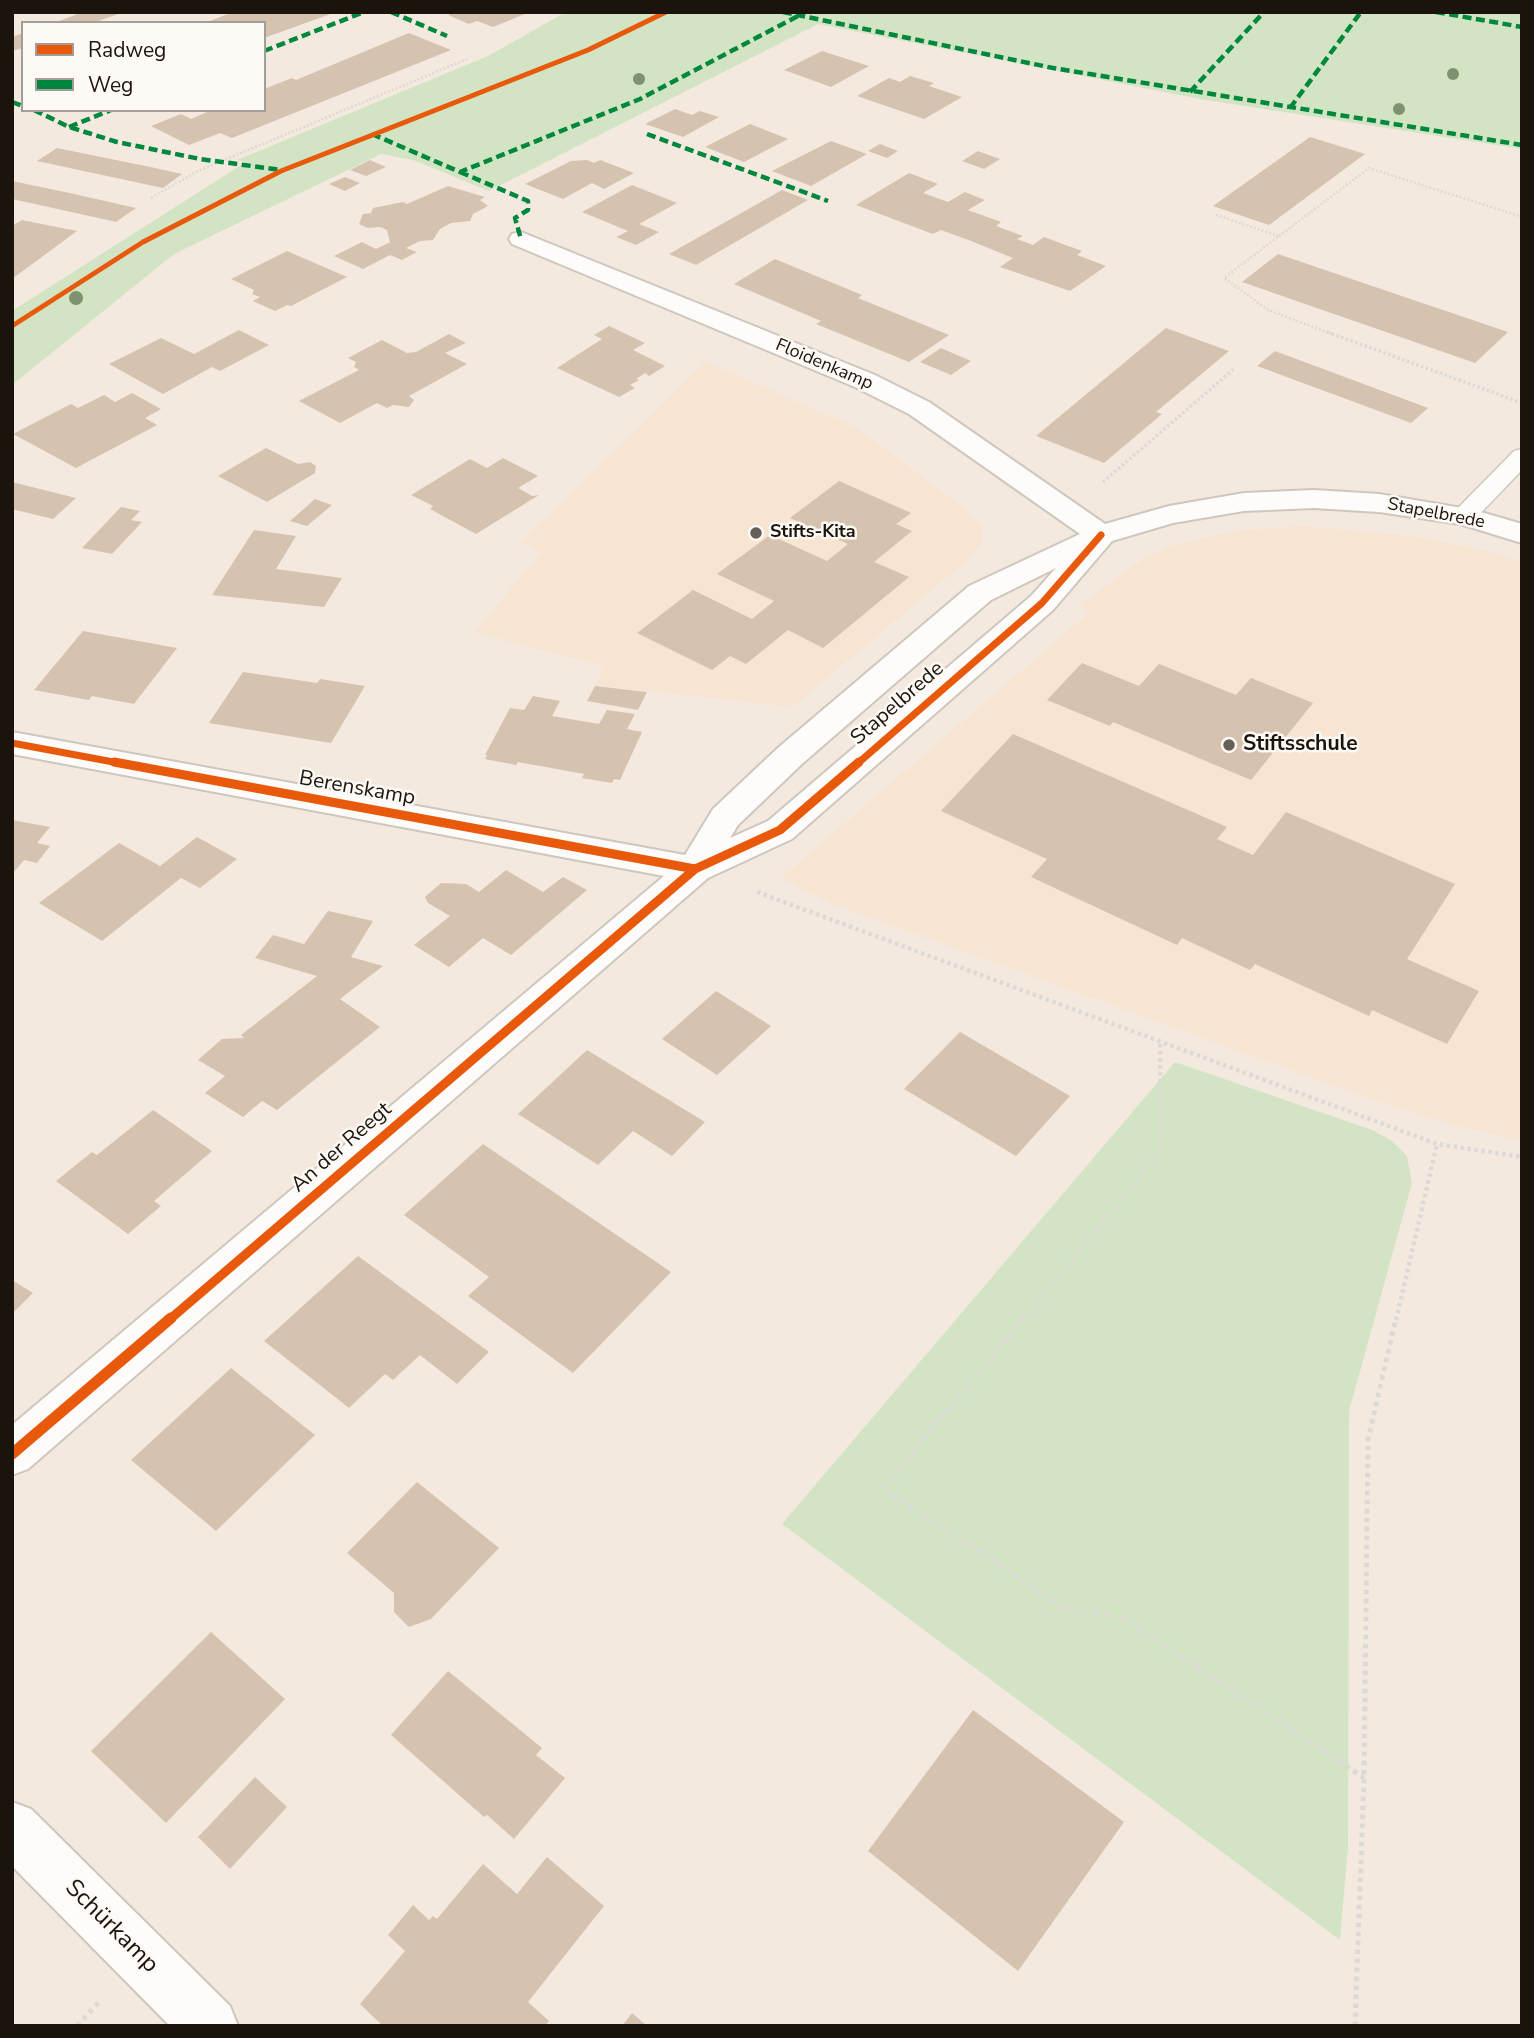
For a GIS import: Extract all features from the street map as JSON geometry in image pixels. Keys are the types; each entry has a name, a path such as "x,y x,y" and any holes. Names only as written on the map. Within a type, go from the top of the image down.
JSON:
{"street":[{"name":"Floidenkamp","path":"522,239 865,381 919,408 1101,535"},
{"name":"Stapelbrede","path":"695,869 724,817 791,755 980,593 1101,535 1169,514 1244,502 1314,499 1366,502 1464,516 1522,534"},
{"name":"Stapelbrede","path":"695,869 780,831 1042,603 1101,535"},
{"name":"Berenskamp","path":"12,743 695,869"},
{"name":"An der Reegt","path":"12,1454 695,869"},
{"name":"Schürkamp","path":"12,1828 210,2026"}],"lane":[{"path":"1464,516 1522,456"}],"path":[{"path":"151,198 198,171 467,59"},
{"path":"1522,217 1369,168 1224,278 1268,310 1522,404"},
{"path":"1216,215 1280,236"},
{"path":"1068,513 1235,368"},
{"path":"695,869 1437,1144 1522,1157"},
{"path":"1160,1041 1161,1152 883,1489 1064,1607 1125,1619 1364,1778"},
{"path":"1355,2026 1364,1778 1368,1440 1437,1144"}],"shaded area":[{"name":"Stifts-Kita","path":"706,362 857,428 968,511 981,526 982,541 971,557 792,707 596,685 605,667 475,632 541,553 521,542"},
{"name":"Stiftsschule","path":"1302,526 1412,536 1486,551 1522,562 1522,1140 1452,1125 1366,1097 830,903 781,878 1090,612 1080,605 1143,559 1170,546 1233,531"}],"green space":[{"path":"566,12 1522,12 1522,149 1200,99 818,24 489,191 413,160 381,154 174,254 12,385 12,311 246,162 237,160 488,56"},
{"path":"1175,1062 1372,1130 1392,1141 1407,1156 1412,1183 1349,1411 1348,1847 1340,1940 782,1524"}],"building":[{"path":"83,12 121,12 99,21 59,21"},
{"path":"233,12 336,12 266,37 266,21 210,21"},
{"path":"456,12 525,14 493,27 477,21 469,24 448,15"},
{"path":"409,33 451,50 232,138 220,133 189,145 151,126 181,114 191,119 207,112 266,112 266,88 292,78 296,80"},
{"path":"21,34 21,49 12,51 12,37"},
{"path":"822,51 869,66 831,87 784,70"},
{"path":"910,76 934,83 929,86 962,97 924,119 857,96 889,78 900,82"},
{"path":"675,109 692,115 700,111 719,117 683,137 645,124"},
{"path":"750,124 788,139 744,162 705,147"},
{"path":"1310,137 1365,154 1269,225 1213,206"},
{"path":"831,141 867,154 811,186 772,171"},
{"path":"880,144 898,151 887,158 868,151"},
{"path":"57,148 182,174 163,188 37,161"},
{"path":"978,151 1000,159 984,169 962,161"},
{"path":"370,160 386,167 366,176 350,170"},
{"path":"587,160 594,163 600,160 634,173 604,189 592,183 563,199 525,184 571,161"},
{"path":"909,173 938,184 923,193 948,202 965,192 985,200 968,210 1001,222 996,226 1023,236 1017,239 1033,245 1044,237 1082,251 1077,255 1106,266 1070,291 1000,267 1013,258 971,241 941,230 933,234 856,205"},
{"path":"345,177 360,183 345,191 329,184"},
{"path":"12,181 136,208 116,222 12,199"},
{"path":"632,185 677,203 639,224 659,232 636,245 616,237 628,231 582,212"},
{"path":"448,186 485,197 480,200 488,206 473,214 470,221 451,223 440,229 433,240 420,241 406,248 417,252 402,260 390,255 363,269 334,256 362,242 376,249 390,242 387,230 359,224 363,214 371,213 373,208 403,202 407,204"},
{"path":"782,190 808,200 696,265 669,254"},
{"path":"22,220 77,231 12,279 12,226"},
{"path":"287,251 347,277 291,306 287,305 275,311 253,301 260,297 252,294 254,290 231,279"},
{"path":"1278,254 1508,332 1475,363 1242,282"},
{"path":"775,259 862,295 858,298 949,335 909,362 816,324 821,321 734,284"},
{"path":"609,326 645,343 633,350 665,366 649,376 645,373 636,379 639,380 630,385 635,388 619,397 557,368 602,339 594,335"},
{"path":"1166,328 1229,351 1156,412 1162,414 1104,463 1036,436"},
{"path":"239,330 269,345 220,371 212,367 163,394 109,364 161,338 194,354"},
{"path":"449,334 466,343 445,353 467,364 409,396 414,400 409,407 393,405 387,408 377,403 340,423 299,401 359,370 354,367 356,362 348,358 382,340 407,353 416,352"},
{"path":"941,348 971,361 951,375 920,362"},
{"path":"1275,351 1428,408 1411,423 1257,366"},
{"path":"132,393 161,409 145,418 157,425 76,468 13,434 71,404 78,408 104,395 115,402"},
{"path":"266,448 298,464 310,462 316,466 315,473 267,502 218,476"},
{"path":"503,458 538,476 518,488 532,496 539,495 476,534 430,509 433,506 411,495 470,459 487,468"},
{"path":"839,481 911,513 896,524 912,531 874,562 909,577 823,648 788,630 746,664 730,656 712,670 637,633 693,590 752,619 774,601 717,574 770,535 827,561 848,544 790,518"},
{"path":"12,482 76,498 53,519 12,509"},
{"path":"315,499 332,505 307,526 290,521"},
{"path":"121,507 140,511 131,520 142,522 112,554 82,548"},
{"path":"254,530 296,536 276,569 342,578 324,607 212,595"},
{"path":"83,631 177,648 134,704 92,696 89,700 34,690"},
{"path":"1082,663 1139,686 1159,664 1236,695 1251,678 1313,703 1251,780 1113,722 1110,726 1047,700"},
{"path":"243,672 317,683 320,679 365,686 331,743 209,723"},
{"path":"595,686 647,692 638,710 587,701"},
{"path":"533,696 560,701 552,716 599,724 607,710 635,714 627,729 642,732 620,780 614,779 612,783 582,778 584,774 485,759 510,708 524,710"},
{"path":"1013,734 1227,827 1217,839 1253,855 1286,812 1455,884 1407,959 1479,991 1447,1044 1372,1010 1369,1016 1255,964 1250,970 1182,938 1177,945 1031,877 1047,859 941,811"},
{"path":"12,820 50,827 37,843 50,846 37,863 24,860 12,874"},
{"path":"197,837 237,859 200,888 181,878 102,941 39,903 119,843 160,866"},
{"path":"506,870 543,892 563,877 587,890 511,955 483,938 449,967 414,945 450,916 428,903 425,897 441,883 466,884 479,892"},
{"path":"328,911 373,921 351,957 383,966 340,999 380,1027 277,1110 262,1101 243,1117 205,1093 225,1076 198,1060 222,1039 244,1038 241,1035 317,976 255,958 273,935 304,944"},
{"path":"716,991 771,1026 717,1075 662,1039"},
{"path":"960,1032 1070,1096 1016,1156 904,1089"},
{"path":"587,1050 705,1122 672,1156 633,1131 598,1165 518,1114"},
{"path":"153,1110 212,1151 154,1201 161,1206 128,1234 56,1181 92,1152 97,1155"},
{"path":"483,1144 671,1272 573,1373 468,1296 489,1277 404,1215"},
{"path":"358,1256 489,1352 457,1384 420,1355 393,1380 385,1374 349,1408 264,1341"},
{"path":"12,1280 33,1293 12,1314"},
{"path":"231,1368 315,1435 216,1531 131,1460"},
{"path":"417,1482 499,1548 431,1619 409,1627 394,1612 394,1593 347,1553"},
{"path":"211,1632 285,1699 166,1823 91,1751"},
{"path":"448,1671 542,1748 536,1755 565,1778 514,1839 487,1815 484,1817 391,1735"},
{"path":"973,1710 1124,1822 1018,1971 868,1851"},
{"path":"255,1777 287,1807 230,1869 198,1837"},
{"path":"547,1857 604,1906 528,2002 549,2021 545,2026 383,2026 360,2004 405,1951 388,1935 413,1905 429,1920 433,1916 437,1919 483,1864 517,1894"},
{"path":"632,2013 647,2026 622,2026"}],"marked path":[{"path":"266,50 364,12"},
{"path":"391,12 447,36"},
{"path":"783,12 1053,68 1522,145"},
{"path":"1190,92 1264,12"},
{"path":"1290,108 1361,12"},
{"path":"1436,12 1522,27"},
{"path":"372,134 460,172 640,99 798,16"},
{"path":"12,102 21,105"},
{"path":"38,112 69,127 117,142 200,159 281,170"},
{"path":"69,127 106,112"},
{"path":"647,134 828,201"},
{"path":"460,172 528,201 528,210 515,218 521,239"}],"cycle path":[{"path":"12,326 143,242 281,171 588,50 666,12"},
{"path":"12,1454 695,869 780,830 1042,603 1101,535"},
{"path":"12,743 695,869"}],"place":[{"name":"Stifts-Kita","path":"756,533"},
{"name":"Stiftsschule","path":"1229,745"}]}
